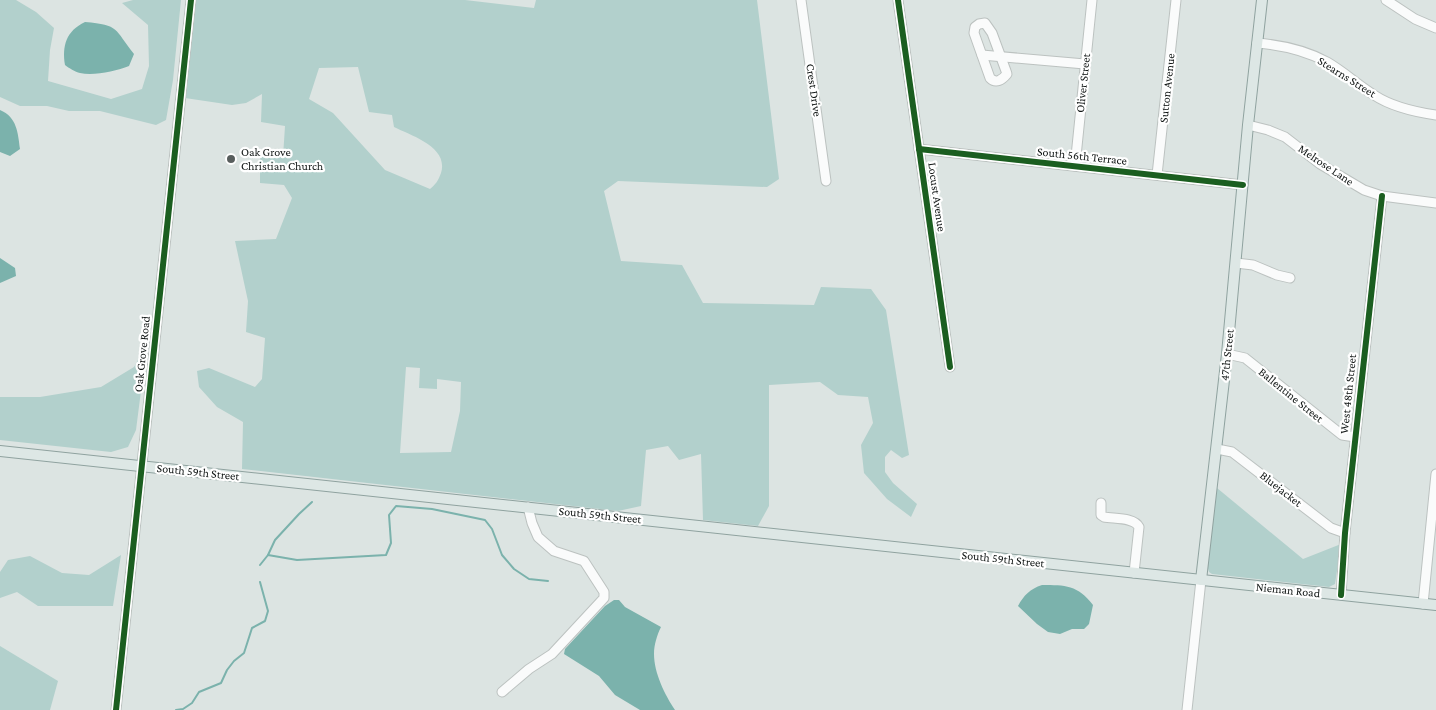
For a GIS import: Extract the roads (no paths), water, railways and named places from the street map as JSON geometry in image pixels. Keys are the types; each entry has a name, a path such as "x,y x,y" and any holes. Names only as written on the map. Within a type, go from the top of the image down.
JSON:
{"main road":[{"name":"47th Street","path":"1201,580 1227,354 1248,125 1262,0"},
{"name":"South 59th Street","path":"0,451 1201,580"},
{"name":"Nieman Road","path":"1201,580 1436,605"}],"street":[{"name":"Oak Grove Road","path":"116,710 191,0"},
{"name":"Crest Drive","path":"801,0 826,181"},
{"name":"Locust Avenue","path":"898,0 950,367"},
{"name":"Oliver Street","path":"1075,166 1092,0"},
{"name":"Sutton Avenue","path":"1157,175 1176,0"},
{"path":"1386,0 1414,19 1436,28"},
{"path":"985,23 992,33 1001,57 1007,74 1003,79 993,80 990,78 974,33 975,27 985,23"},
{"name":"Stearns Street","path":"1257,43 1284,46 1325,61 1375,96 1403,109 1436,115"},
{"path":"982,55 1085,64"},
{"name":"Melrose Lane","path":"1248,125 1285,137 1320,164 1364,190 1382,196 1436,203"},
{"name":"South 56th Terrace","path":"919,150 1243,185"},
{"name":"West 48th Street","path":"1341,596 1345,533 1382,196"},
{"path":"1236,263 1253,265 1290,278"},
{"name":"Ballentine Street","path":"1227,354 1245,358 1342,436 1355,438"},
{"name":"Bluejacket","path":"1216,449 1232,452 1331,528 1345,533"},
{"path":"1423,604 1436,474"},
{"path":"1101,503 1100,511 1104,517 1132,521 1139,526 1134,573"},
{"path":"502,692 529,669 552,654 604,598 604,592 584,561 554,552 538,537 528,507"},
{"name":"47th Street","path":"1187,710 1201,580"}],"water":[{"path":"85,22 111,27 119,34 134,54 129,66 111,71 86,74 72,70 65,65 64,52 67,40 73,30"},
{"path":"0,110 10,117 16,126 20,149 10,156 0,152"},
{"path":"0,258 15,268 16,276 0,283"},
{"path":"1042,585 1064,586 1082,593 1093,605 1089,624 1084,629 1072,629 1060,634 1048,632 1037,624 1018,606 1028,593"},
{"path":"614,600 619,600 625,607 661,627 655,644 654,661 661,684 675,710 640,710 615,695 599,676 564,654 565,649 605,606"}],"waterway":[{"path":"268,555 275,540 312,502"},
{"path":"260,565 268,555 297,560 386,555 391,543 389,515 396,506 432,509 485,520 492,529 502,555 514,569 529,579 548,581"},
{"path":"176,710 183,709 192,703 199,692 221,683 227,670 244,653 252,628 265,621 268,611 260,582"}],"place":[{"name":"Oak Grove Christian Church","path":"231,159"}]}
